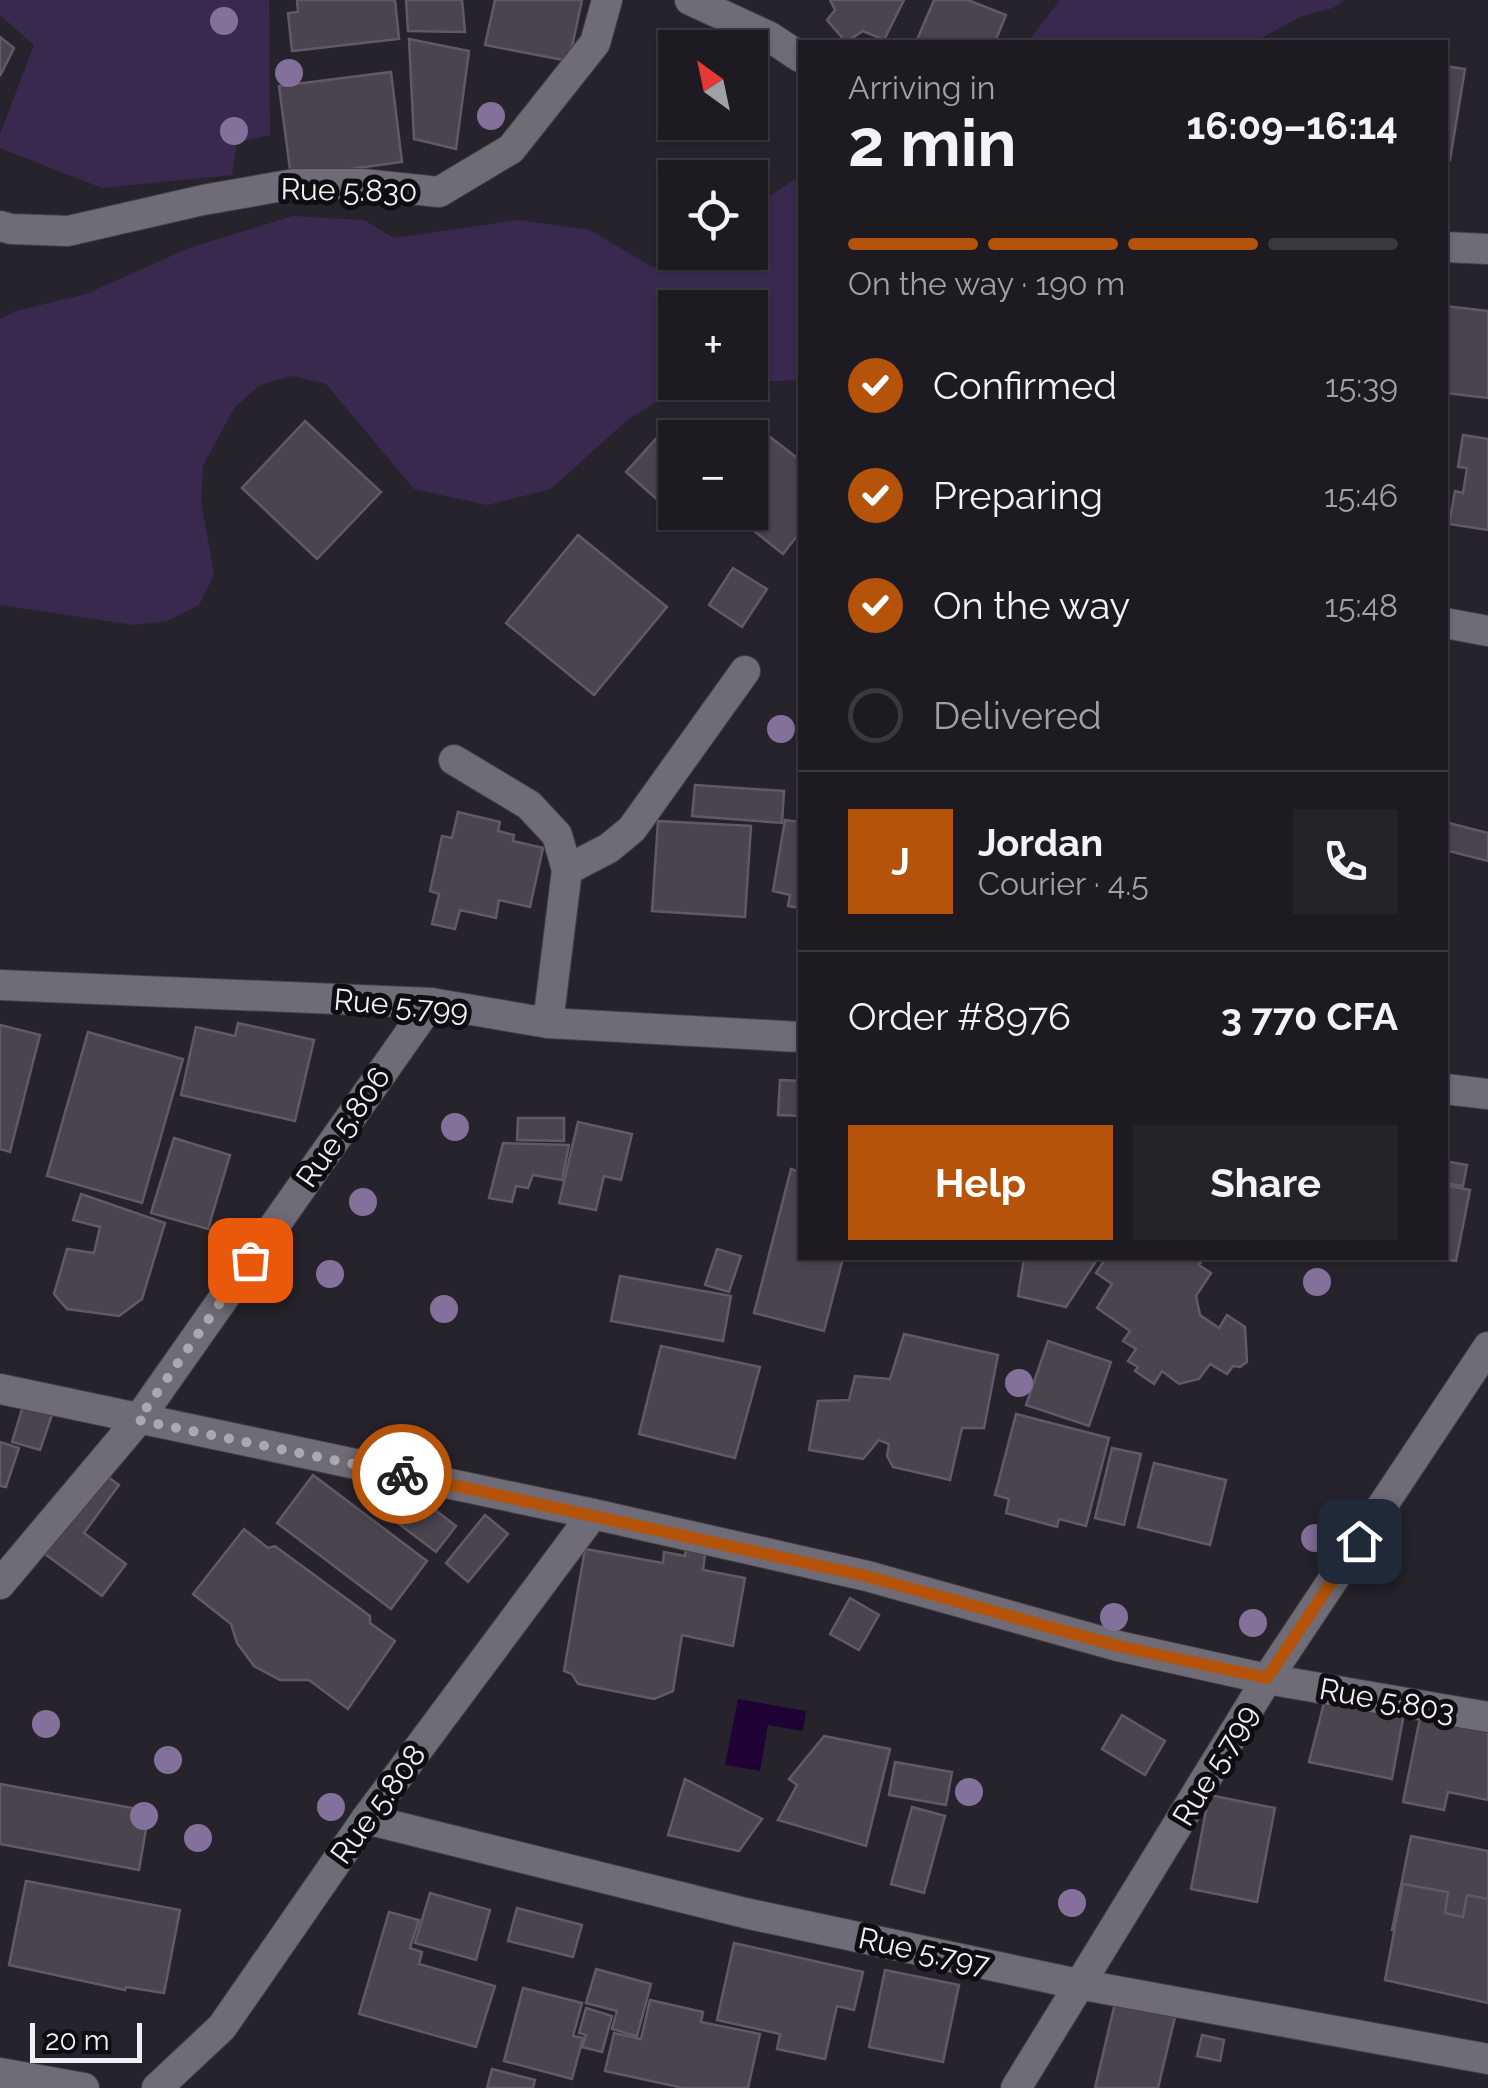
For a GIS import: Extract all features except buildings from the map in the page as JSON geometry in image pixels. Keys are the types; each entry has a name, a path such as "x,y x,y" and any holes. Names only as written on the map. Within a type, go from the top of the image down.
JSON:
{"street":[{"name":"Rue 5.830","path":"0,226 68,232 202,200 294,184 363,184 439,192 511,150 595,43 607,0"},
{"path":"690,0 770,37 798,56"},
{"path":"1448,247 1488,249"},
{"path":"1448,623 1488,631"},
{"path":"567,870 609,848 632,829 745,671"},
{"path":"454,760 529,805 556,836 567,870 548,1023"},
{"name":"Rue 5.799","path":"0,985 430,1003 548,1023 798,1037"},
{"name":"Rue 5.806","path":"0,1584 138,1420 430,1003"},
{"path":"1448,1089 1488,1094"},
{"name":"Rue 5.799","path":"1016,2088 1267,1678 1487,1350"},
{"name":"Rue 5.803","path":"0,1389 866,1576 1118,1646 1267,1678 1488,1717"},
{"name":"Rue 5.808","path":"157,2088 222,2027 366,1819 593,1514"},
{"name":"Rue 5.797","path":"366,1819 745,1913 1078,1984 1488,2059"},
{"path":"0,2073 84,2088"}],"shaded area":[{"path":"0,0 269,0 270,135 237,142 232,175 102,188 0,148 0,134 34,45 0,15"},
{"path":"1060,0 1345,0 1333,8 1302,16 1258,40 1030,40"},
{"path":"798,177 798,380 768,381 768,290 658,290 660,400 627,420 551,489 487,505 414,489 326,384 292,376 260,385 234,408 203,466 201,501 214,575 199,605 167,621 134,625 0,605 0,319 16,311 86,294 189,248 293,216 364,220 394,238 519,220 590,230 652,267 768,270 768,197"},
{"path":"738,1699 806,1711 803,1731 768,1725 760,1771 725,1765"}],"way so far":[{"path":"250,1260 138,1420 402,1474"}],"route":[{"path":"402,1474 866,1576 1118,1646 1267,1678 1359,1541"}]}
